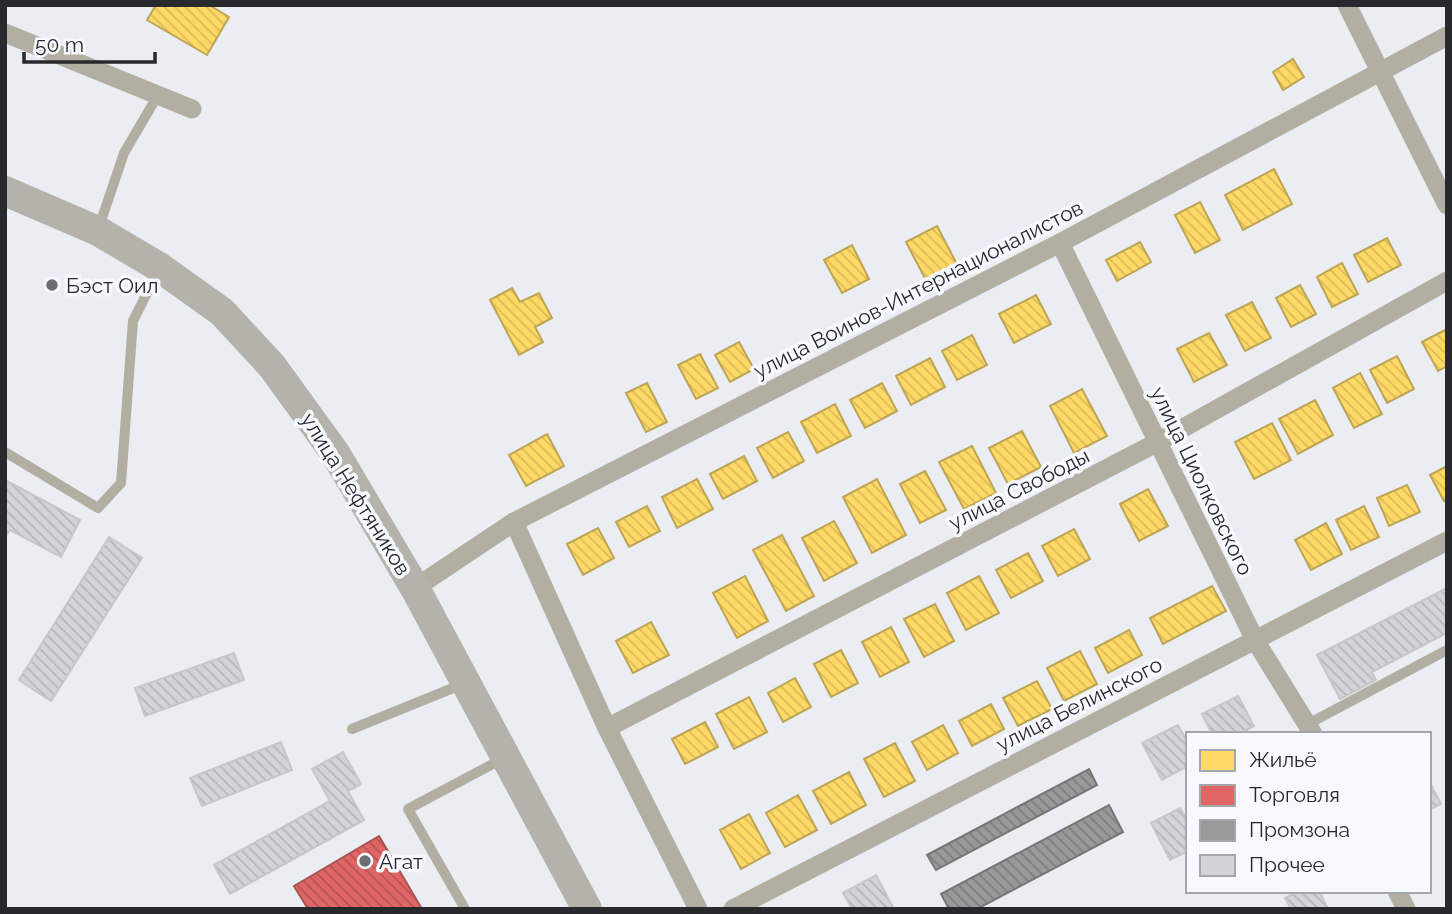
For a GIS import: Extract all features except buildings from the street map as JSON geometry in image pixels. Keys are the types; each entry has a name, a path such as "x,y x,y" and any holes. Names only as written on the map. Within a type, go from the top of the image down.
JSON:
{"main road":[{"name":"улица Нефтяников","path":"5,191 98,231 159,267 222,312 272,366 335,453 415,588 587,909"}],"street":[{"path":"1347,5 1447,205"},
{"path":"5,33 192,109"},
{"name":"улица Воинов-Интернационалистов","path":"415,588 514,522 1060,243 1447,36"},
{"name":"улица Циолковского","path":"1060,243 1255,640 1310,729"},
{"name":"улица Свободы","path":"607,728 1158,442 1447,281"},
{"path":"514,522 607,728 698,909"},
{"name":"улица Белинского","path":"733,909 1447,541"},
{"path":"1398,893 1406,909"}],"lane":[{"path":"98,231 124,153 158,94"},
{"path":"5,452 98,508 121,483 133,321 159,267"},
{"path":"1310,729 1447,650"},
{"path":"352,729 467,682"},
{"path":"465,909 408,809 507,756"}],"place":[{"name":"Бэст Оил","path":"52,285"},
{"name":"Агат","path":"365,861"}]}
